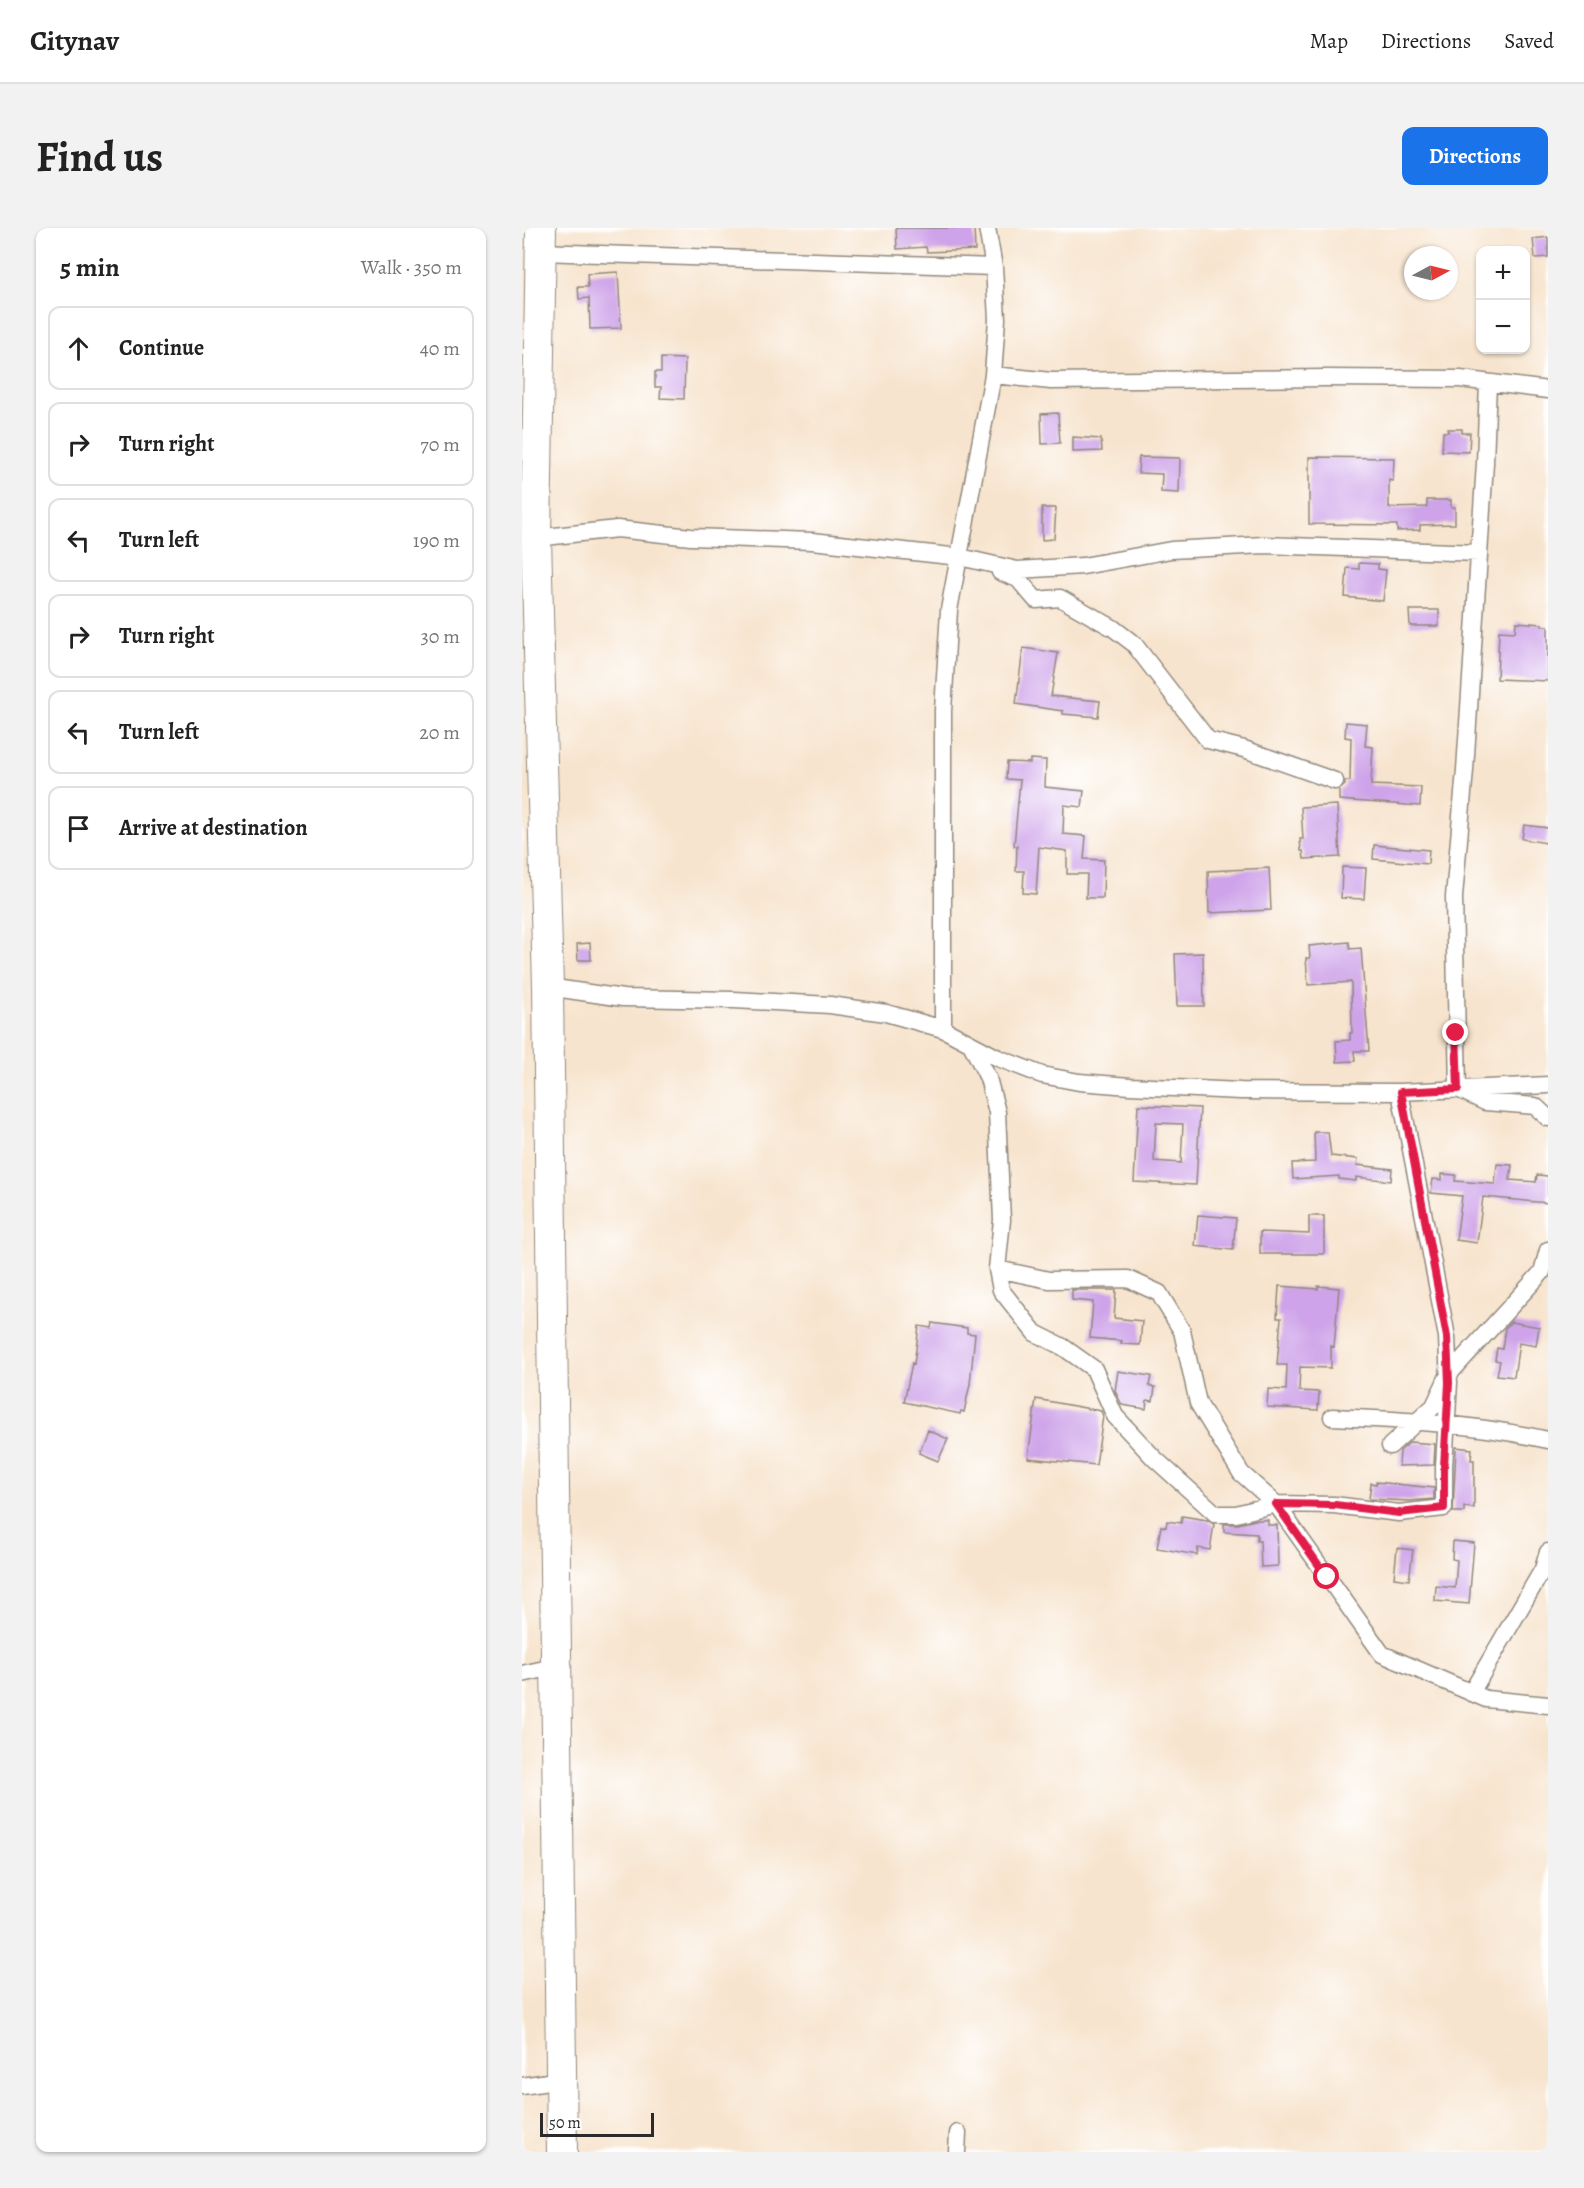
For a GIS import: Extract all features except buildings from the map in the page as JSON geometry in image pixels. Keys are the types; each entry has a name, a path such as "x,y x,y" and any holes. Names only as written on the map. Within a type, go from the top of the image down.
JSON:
{"highway":[{"path":"541,240 531,352 548,987 552,1436 558,1666 562,2152"}],"street":[{"path":"943,1029 943,711 949,610 993,375 997,319 994,267 987,228"},
{"path":"541,240 994,267"},
{"path":"993,375 1051,381 1460,379 1548,390"},
{"path":"1458,1089 1454,897 1465,770 1488,382"},
{"path":"536,538 617,529 691,537 812,541 960,557 1017,570 1083,566 1171,550 1264,545 1479,553"},
{"path":"960,557 1018,579 1036,600 1060,598 1113,628 1134,644 1208,741 1244,749 1335,782"},
{"path":"548,987 623,998 830,1005 886,1013 943,1029 972,1046 1042,1075 1079,1082 1241,1091 1401,1092 1548,1085"},
{"path":"972,1046 988,1078 997,1112 1002,1220 997,1269 1001,1290 1035,1333 1063,1347 1094,1369 1115,1416 1154,1458 1216,1514 1236,1514 1276,1504 1335,1505 1399,1513 1444,1508 1449,1374 1447,1337 1401,1092"},
{"path":"1458,1089 1485,1102 1535,1106 1548,1118"},
{"path":"1390,1446 1434,1406 1449,1374 1542,1272 1548,1250"},
{"path":"997,1269 1049,1280 1128,1279 1159,1293 1182,1331 1198,1403 1241,1473 1276,1504 1382,1654 1486,1699 1548,1705"},
{"path":"1332,1417 1447,1423 1509,1431 1548,1440"},
{"path":"1471,1693 1543,1569 1548,1552"},
{"path":"522,1674 558,1666"},
{"path":"522,2086 561,2080"},
{"path":"957,2152 958,2133"}],"route":[{"path":"1327,1577 1276,1504 1335,1505 1399,1513 1444,1508 1449,1383 1447,1337 1401,1092 1458,1089 1456,1033"}]}
